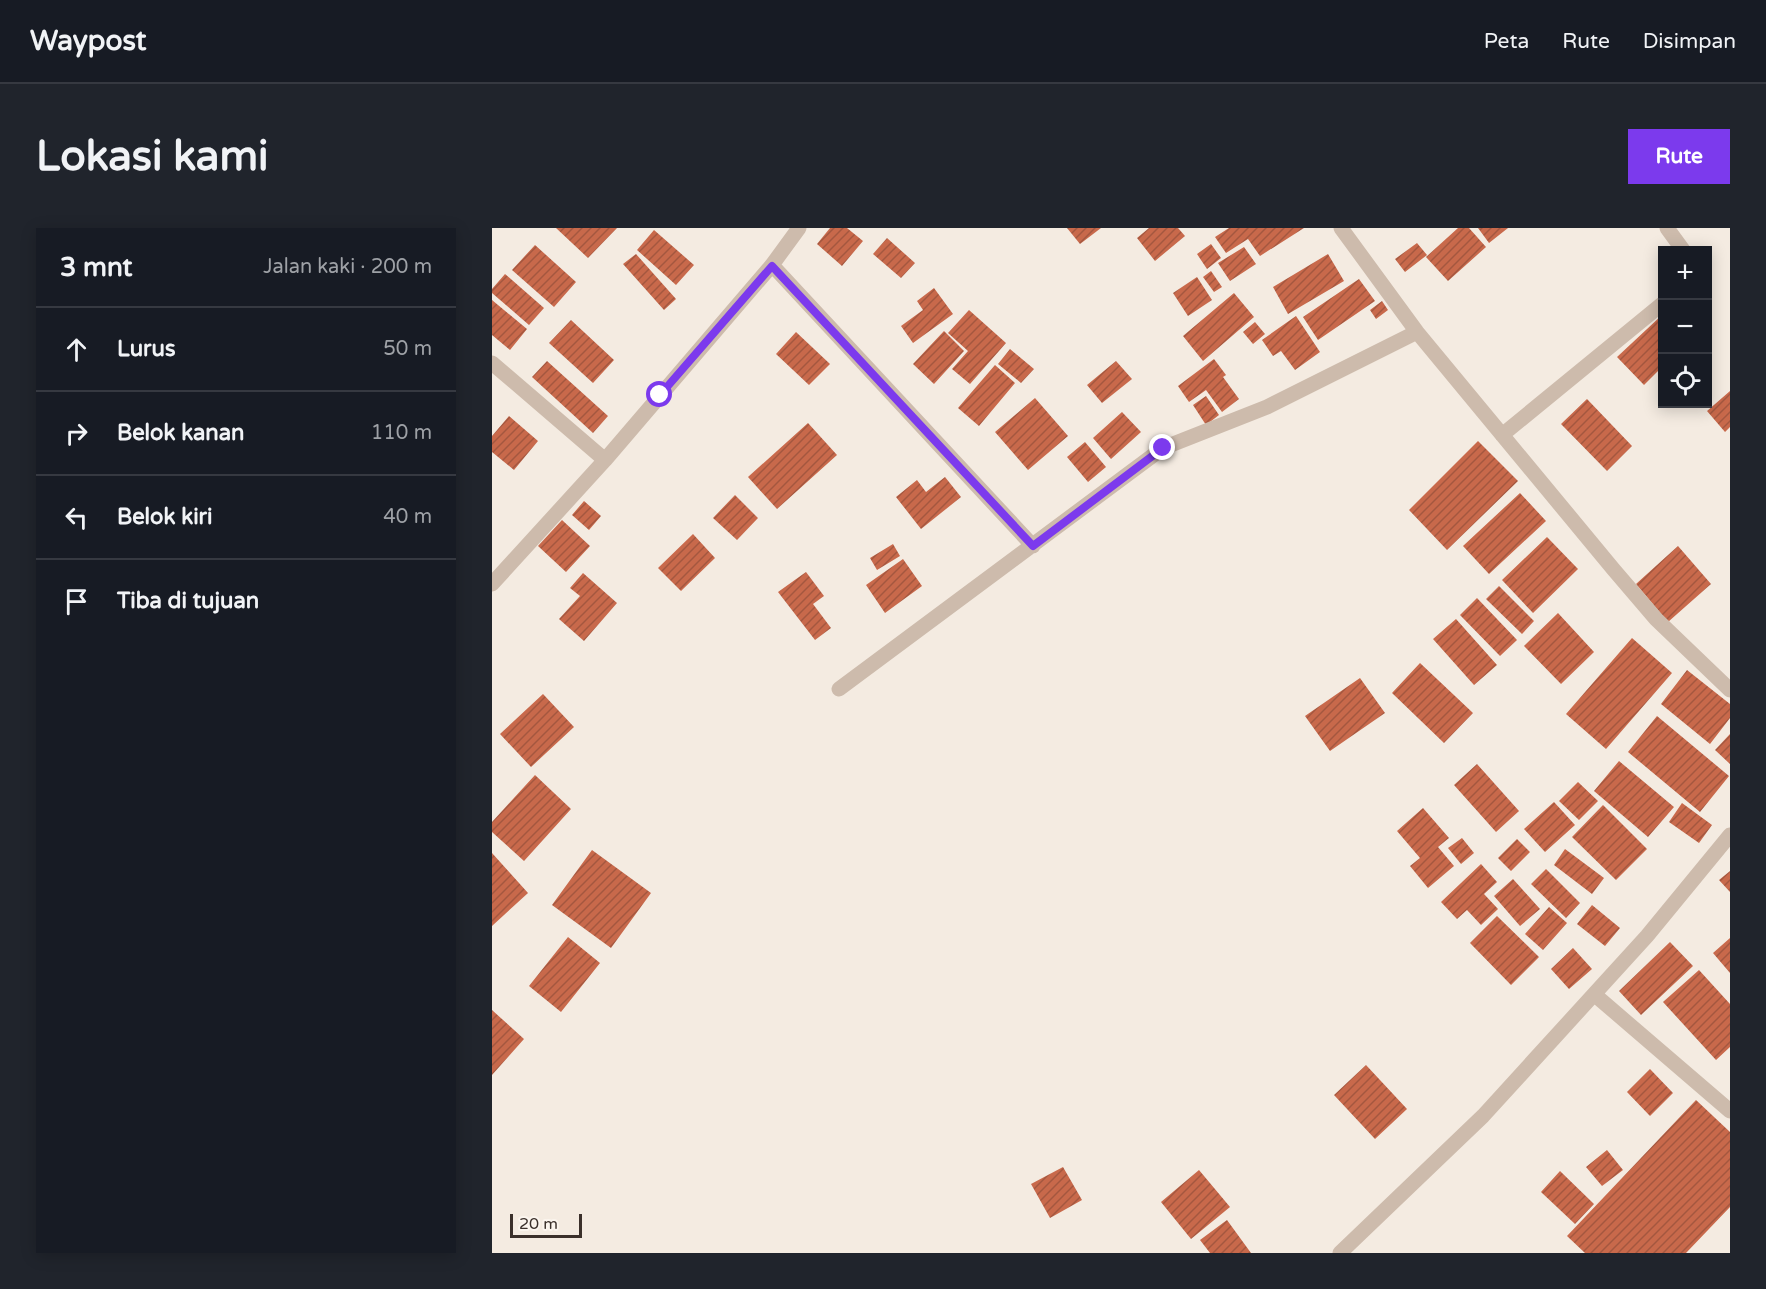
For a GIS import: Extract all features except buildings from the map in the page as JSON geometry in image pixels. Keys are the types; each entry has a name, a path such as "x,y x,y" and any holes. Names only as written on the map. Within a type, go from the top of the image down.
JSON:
{"street":[{"path":"492,584 605,460 772,266 799,228"},
{"path":"1341,228 1417,332 1656,619 1730,690"},
{"path":"1667,228 1681,246"},
{"path":"772,266 1033,546"},
{"path":"1502,435 1658,307"},
{"path":"839,690 1163,448 1267,407 1417,332"},
{"path":"492,363 605,460"},
{"path":"1340,1253 1483,1116 1647,936 1730,836"},
{"path":"1594,995 1730,1112"}],"route":[{"path":"660,395 772,266 1033,546 1163,448"}]}
